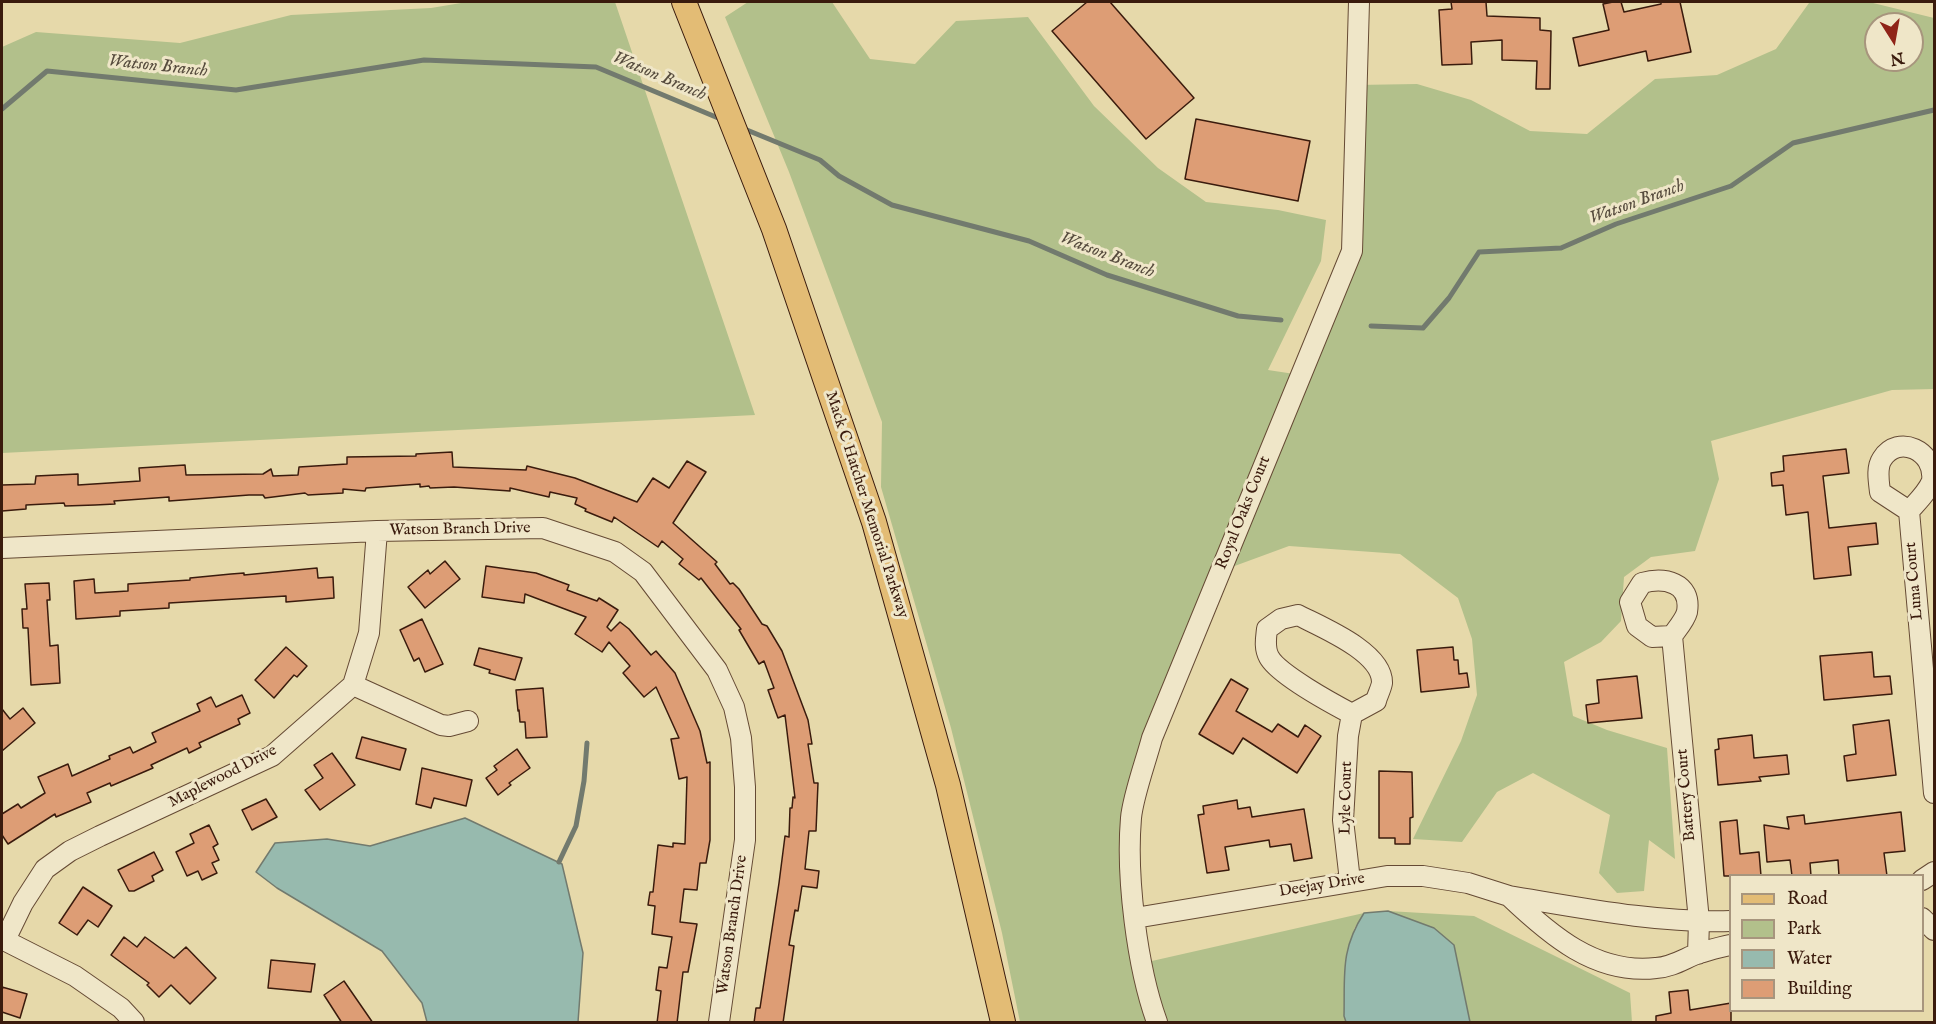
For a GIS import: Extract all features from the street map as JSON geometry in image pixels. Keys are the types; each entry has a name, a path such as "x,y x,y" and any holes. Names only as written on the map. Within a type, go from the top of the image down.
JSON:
{"main road":[{"name":"Mack C Hatcher Memorial Parkway","path":"687,10 774,229 870,511 948,785 1003,1023"}],"street":[{"name":"Royal Oaks Court","path":"1157,1023 1135,918 1132,891 1131,816 1152,738 1352,250 1359,2"},
{"name":"Luna Court","path":"1909,511 1935,793"},
{"name":"Watson Branch Drive","path":"2,548 378,531 543,528 615,552 643,572 717,670 734,707 741,738 745,787 745,829 719,1023"},
{"path":"378,531 369,633 353,685 441,725 449,726 468,721"},
{"path":"1298,615 1340,636 1374,663 1382,683 1376,701 1352,714 1297,682 1269,658 1266,644 1267,629 1281,619 1298,615"},
{"name":"Battery Court","path":"1672,636 1699,921 1698,954"},
{"name":"Maplewood Drive","path":"3,939 45,869 70,851 100,836 272,756 353,685"},
{"name":"Lyle Court","path":"1350,881 1343,820 1348,736 1352,714"},
{"name":"Deejay Drive","path":"1135,918 1350,881 1387,876 1423,876 1468,883 1509,896 1618,914 1699,921 1729,921"},
{"name":"Deejay Drive","path":"1509,896 1563,944 1610,965 1634,969 1657,968 1677,964 1698,954 1729,946"},
{"path":"1924,919 1935,930"},
{"path":"3,939 75,976 121,1008 134,1023"}],"green space":[{"path":"467,2 615,2 755,415 2,453 2,47 36,32 180,43 291,15 431,8"},
{"path":"748,2 832,2 870,59 915,64 956,21 1028,17 1094,106 1158,168 1206,202 1278,210 1326,220 1321,261 1268,370 1301,375 1352,251 1356,85 1417,84 1471,100 1530,131 1587,134 1655,79 1717,75 1776,49 1809,3 1869,2 1910,12 1864,12 1864,72 1924,72 1924,16 1934,18 1934,389 1892,390 1711,441 1719,479 1695,551 1651,557 1624,577 1621,621 1601,642 1564,662 1573,716 1607,730 1667,748 1675,859 1649,840 1644,891 1617,893 1599,873 1610,815 1533,773 1497,792 1462,842 1413,839 1461,741 1477,695 1472,639 1458,598 1400,554 1289,546 1221,571 1131,816 1143,963 1364,913 1354,929 1344,1016 1346,1022 1020,1022 1002,933 951,728 881,487 882,422 789,172 725,17"},
{"path":"1388,911 1474,916 1630,993 1632,1022 1470,1022 1454,945"}],"water":[{"path":"465,818 562,864 583,953 578,1022 427,1022 422,1003 382,951 277,888 256,872 275,843 327,839 370,846"},
{"path":"1388,911 1434,928 1454,945 1470,1022 1346,1022 1344,975 1351,939 1364,913"}],"building":[{"path":"1087,2 1110,2 1194,98 1146,139 1052,31"},
{"path":"1451,2 1486,2 1487,16 1540,18 1540,30 1551,31 1550,89 1536,89 1537,61 1502,60 1502,40 1471,42 1472,64 1442,65 1439,10 1452,9"},
{"path":"1621,2 1624,12 1661,4 1661,2 1680,2 1691,52 1648,61 1646,51 1579,66 1573,38 1609,30 1603,4"},
{"path":"1196,119 1310,141 1298,201 1185,179"},
{"path":"1846,449 1849,473 1823,476 1829,528 1876,523 1878,544 1848,547 1851,575 1814,579 1808,512 1786,515 1783,485 1772,486 1771,473 1784,471 1783,456"},
{"path":"452,452 453,467 526,470 527,466 575,478 637,502 653,478 669,488 687,461 706,472 673,523 717,562 715,564 730,584 733,583 739,589 762,624 767,626 782,651 808,720 812,744 808,744 814,783 818,783 816,831 809,831 805,869 819,871 817,888 802,886 798,911 795,910 789,945 794,946 783,1023 754,1023 756,1008 760,1008 785,836 789,837 790,808 792,808 793,797 795,798 785,715 778,718 768,690 774,688 764,661 759,664 739,630 741,629 701,578 699,580 679,564 683,559 662,541 658,547 614,517 612,522 585,511 586,509 575,504 577,498 550,492 549,497 510,488 510,491 454,487 430,488 429,486 420,487 420,484 366,488 365,491 343,489 343,493 308,495 305,493 265,498 263,495 249,495 169,501 169,497 114,501 115,504 26,505 26,509 2,511 2,485 35,484 36,476 78,474 78,485 140,481 139,468 185,465 186,475 263,474 271,469 273,476 298,475 299,467 347,464 347,457 416,456 416,454"},
{"path":"445,561 460,579 425,608 408,587 428,570 430,574"},
{"path":"486,566 536,573 569,585 567,590 597,601 599,598 618,610 607,627 611,631 620,622 651,655 656,651 675,673 700,731 707,763 710,762 710,840 706,863 700,863 697,890 684,889 680,922 697,924 688,972 683,972 677,1023 657,1023 661,991 656,990 659,967 667,968 672,937 652,934 655,906 648,905 650,892 653,892 658,845 673,847 673,843 685,844 687,777 679,779 671,739 679,738 656,687 644,697 623,673 630,666 609,642 602,652 575,634 586,617 525,594 524,603 482,597"},
{"path":"317,568 318,578 333,577 334,598 286,602 286,596 169,603 169,608 120,611 120,616 76,619 74,581 94,579 95,593 128,591 128,584"},
{"path":"49,583 50,600 47,600 50,646 58,645 60,683 31,685 28,628 23,628 22,609 27,609 25,584"},
{"path":"422,619 443,664 425,672 419,658 414,661 400,630"},
{"path":"286,647 307,666 297,677 294,675 274,698 255,680"},
{"path":"1453,647 1454,660 1458,660 1459,674 1467,673 1469,687 1421,692 1417,650"},
{"path":"479,648 522,658 515,680 489,673 490,670 474,665"},
{"path":"1872,652 1874,677 1890,676 1892,694 1824,700 1820,656"},
{"path":"1637,676 1642,718 1588,723 1586,705 1599,703 1597,680"},
{"path":"1231,679 1248,689 1236,711 1272,732 1278,724 1298,737 1305,725 1321,736 1297,773 1243,738 1233,754 1199,734"},
{"path":"543,688 547,737 526,738 525,722 520,722 516,690"},
{"path":"242,695 250,713 238,719 240,724 199,743 201,747 189,753 187,748 151,765 153,768 111,786 110,783 87,793 91,802 56,817 55,814 8,844 2,835 2,814 18,804 21,808 45,793 38,777 68,764 72,776 130,747 133,753 156,742 152,733 200,711 197,704 211,697 216,707"},
{"path":"23,708 35,723 2,751 2,709 10,719"},
{"path":"1889,720 1896,775 1847,781 1844,756 1856,754 1853,725"},
{"path":"1752,735 1754,758 1787,755 1789,774 1759,777 1761,781 1718,785 1715,750 1719,749 1718,739"},
{"path":"362,737 406,749 400,770 356,758"},
{"path":"517,749 530,768 509,783 511,785 498,795 486,778 497,770 494,766"},
{"path":"332,753 355,785 320,810 305,790 323,778 314,765"},
{"path":"422,768 472,780 466,806 434,798 431,808 416,804"},
{"path":"1379,771 1412,772 1413,817 1410,818 1410,844 1395,844 1395,838 1379,838"},
{"path":"266,799 277,817 252,830 242,810"},
{"path":"1237,800 1238,809 1250,807 1252,817 1304,809 1312,858 1294,861 1291,844 1270,847 1269,840 1225,847 1229,870 1207,873 1198,815 1204,814 1203,806"},
{"path":"1901,812 1905,851 1884,853 1887,874 1839,874 1838,860 1810,863 1811,874 1792,874 1790,860 1767,862 1764,825 1789,829 1787,817 1804,815 1805,824"},
{"path":"1737,820 1740,854 1759,852 1761,874 1724,876 1720,822"},
{"path":"209,825 218,844 213,847 219,860 212,863 217,873 202,880 198,871 187,876 176,852 194,843 190,834"},
{"path":"154,852 163,870 152,876 154,881 134,891 129,891 118,870"},
{"path":"83,887 112,906 98,927 88,920 77,935 59,923"},
{"path":"124,937 137,947 145,937 174,958 186,947 216,978 190,1004 171,985 159,997 147,985 149,983 111,955"},
{"path":"271,960 315,964 311,992 268,988"},
{"path":"344,981 373,1023 342,1023 324,995"},
{"path":"2,987 27,994 20,1018 2,1012"},
{"path":"1688,990 1690,1010 1729,1003 1731,1023 1656,1023 1656,1016 1671,1013 1669,992"}],"waterway":[{"name":"Watson Branch","path":"2,109 47,71 236,90 424,60 596,67 723,120"},
{"name":"Watson Branch","path":"1371,326 1423,328 1449,298 1479,252 1561,248 1616,224 1731,186 1793,143 1934,110"},
{"name":"Watson Branch","path":"742,128 820,160 839,176 892,205 1029,241 1107,275 1238,316 1281,320"},
{"path":"559,862 576,826 584,781 587,743"}]}
